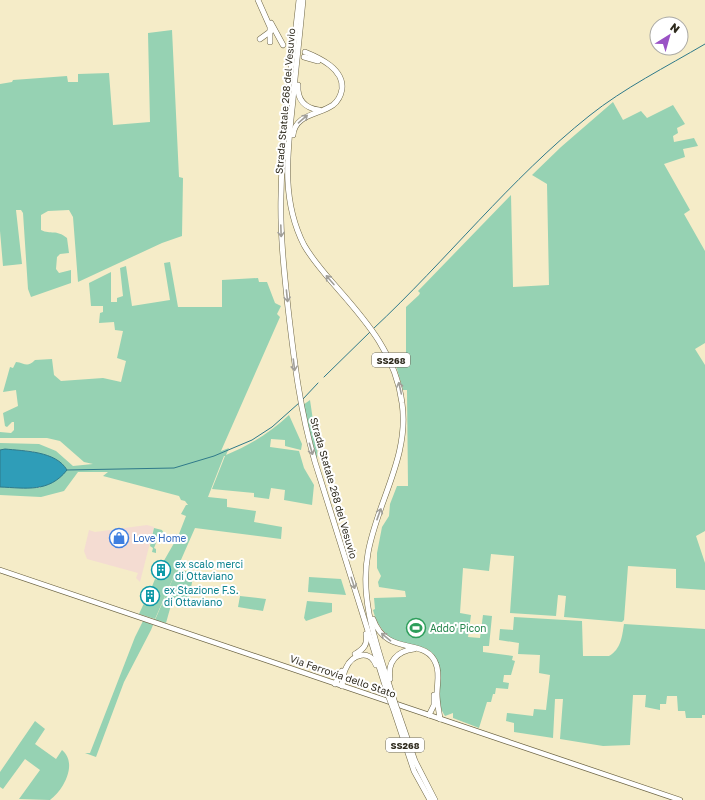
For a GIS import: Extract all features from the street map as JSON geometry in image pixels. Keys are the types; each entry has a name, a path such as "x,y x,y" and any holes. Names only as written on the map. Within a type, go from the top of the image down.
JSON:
{"highway":[{"path":"258,0 275,36 271,43"},
{"name":"Strada Statale 268 del Vesuvio","path":"296,44 297,0"},
{"name":"Strada Statale 268 del Vesuvio","path":"303,0 296,44 280,204 283,258 299,396 320,479 386,688 392,694"},
{"path":"260,39 273,31"},
{"path":"273,31 283,45"},
{"path":"287,182 293,131 304,118 336,102 342,87 339,76 327,64 304,54"},
{"path":"295,56 299,96 306,106 322,110"},
{"name":"Strada Statale 268 del Vesuvio","path":"295,56 287,182 293,218 305,246 321,269 378,337 391,362 400,390 404,420 400,451 376,522 368,552 366,586 368,605 392,694 421,780 430,800"},
{"path":"370,612 376,626 385,637 397,644 422,649 433,657 438,668 438,705 440,719"},
{"path":"335,684 347,662 365,646 367,639 364,619"},
{"path":"392,694 390,677 392,661 404,651 416,650 425,653 431,658 436,669 434,705 430,715"},
{"path":"342,686 344,671 348,663 355,657 362,654 369,656 374,660 386,688"},
{"name":"Strada Statale 268 del Vesuvio","path":"397,709 421,780"},
{"name":"Strada Statale 268 del Vesuvio","path":"424,786 434,800"}],"main road":[{"name":"Via Ferrovia dello Stato","path":"0,570 680,800"}],"shaded area":[{"path":"147,525 154,527 140,582 136,578 138,573 87,559 84,551 89,530 95,532"}],"green space":[{"path":"172,30 179,177 183,178 182,236 162,243 78,282 73,217 69,210 48,211 41,215 41,230 57,233 67,238 69,253 60,254 57,257 56,269 59,273 71,270 71,283 31,297 28,289 23,213 21,210 16,210 22,264 3,266 0,231 0,84 12,82 13,80 67,76 68,82 78,82 78,74 109,73 113,125 150,122 148,33"},
{"path":"613,102 623,120 641,111 647,118 673,105 685,124 677,128 678,133 673,136 674,142 694,138 698,146 683,149 685,157 664,164 690,210 684,214 705,251 705,343 695,349 705,365 705,531 696,536 705,563 705,590 676,588 676,569 628,566 624,620 622,622 564,617 566,596 558,595 556,616 510,613 514,556 491,554 489,571 463,568 460,613 471,615 468,637 480,638 483,615 492,616 489,646 483,646 483,652 513,656 512,660 515,661 511,675 504,675 503,682 509,683 508,689 496,688 491,702 487,702 479,728 453,718 453,713 445,716 439,701 440,675 436,659 431,652 425,648 405,644 388,636 377,622 373,610 375,609 374,598 406,597 405,591 379,587 378,582 381,576 377,568 377,553 382,527 389,516 390,504 397,486 408,486 407,390 403,390 395,362 406,359 406,307 419,295 420,293 418,291 511,195 513,287 549,285 547,184 532,175 561,147"},
{"path":"170,262 178,307 222,307 222,280 258,278 259,282 267,282 275,303 281,306 277,314 280,317 221,451 229,448 226,455 243,447 267,433 289,415 302,444 301,450 285,446 285,440 271,439 270,447 299,451 304,468 314,485 312,505 284,500 285,490 271,488 269,499 254,497 254,493 212,489 224,456 206,502 208,497 227,499 227,507 256,511 254,522 282,527 281,539 195,528 155,619 139,614 145,601 151,604 156,592 151,589 155,579 158,580 161,575 158,571 177,538 176,534 179,534 186,516 181,514 186,505 188,505 185,501 181,500 179,496 103,476 108,472 78,472 64,491 41,497 0,495 0,487 40,488 33,451 0,450 0,443 39,444 56,451 73,466 93,464 84,462 60,441 47,438 0,438 0,432 11,433 14,430 14,422 7,427 5,426 3,413 18,406 16,390 3,392 10,367 13,368 16,362 30,364 35,360 52,359 54,375 61,381 103,378 121,382 126,361 117,358 123,331 115,330 114,322 99,323 100,313 103,312 103,306 91,306 89,283 111,272 111,302 117,302 117,298 123,296 120,268 126,266 132,306 170,300 164,263"},
{"path":"310,400 315,434 318,435 317,461 303,405"},
{"path":"154,528 162,530 165,535 163,540 158,538 154,548 156,549 156,553 152,552 153,548 150,546"},
{"path":"177,569 194,573 188,602 173,598 166,623 155,620"},
{"path":"309,577 341,579 346,595 308,592"},
{"path":"240,596 266,599 263,611 238,607"},
{"path":"307,601 332,603 332,612 306,621 304,618"},
{"path":"514,617 582,621 583,656 609,656 613,653 620,642 624,624 705,629 705,715 702,715 702,718 686,718 685,711 678,711 677,696 667,696 666,704 660,704 660,710 645,707 646,695 633,695 630,745 603,746 560,739 563,699 555,699 553,738 514,732 514,723 506,721 507,713 533,716 534,709 546,710 550,675 539,673 540,655 518,654 519,643 499,640 500,629 513,630"},
{"path":"143,621 153,625 124,682 96,757 85,753 90,753 135,637"},
{"path":"35,721 45,729 35,744 56,759 62,750 67,755 69,762 69,769 64,783 60,790 50,800 19,799 40,770 25,759 3,789 0,787 0,772"}],"water":[{"path":"5,449 39,453 48,456 62,464 67,470 60,477 45,486 36,488 0,487 0,450"}],"waterway":[{"path":"373,329 400,303 505,193 560,140 616,96 705,44"},
{"path":"324,377 370,332"},
{"path":"303,399 318,383"},
{"path":"67,470 174,468 214,456 252,440 272,427 299,403"}],"place":[{"name":"Love Home","path":"119,538"},
{"name":"ex scalo merci di Ottaviano","path":"161,570"},
{"name":"ex Stazione F.S. di Ottaviano","path":"150,596"},
{"name":"Addo' Picon","path":"416,628"}]}
